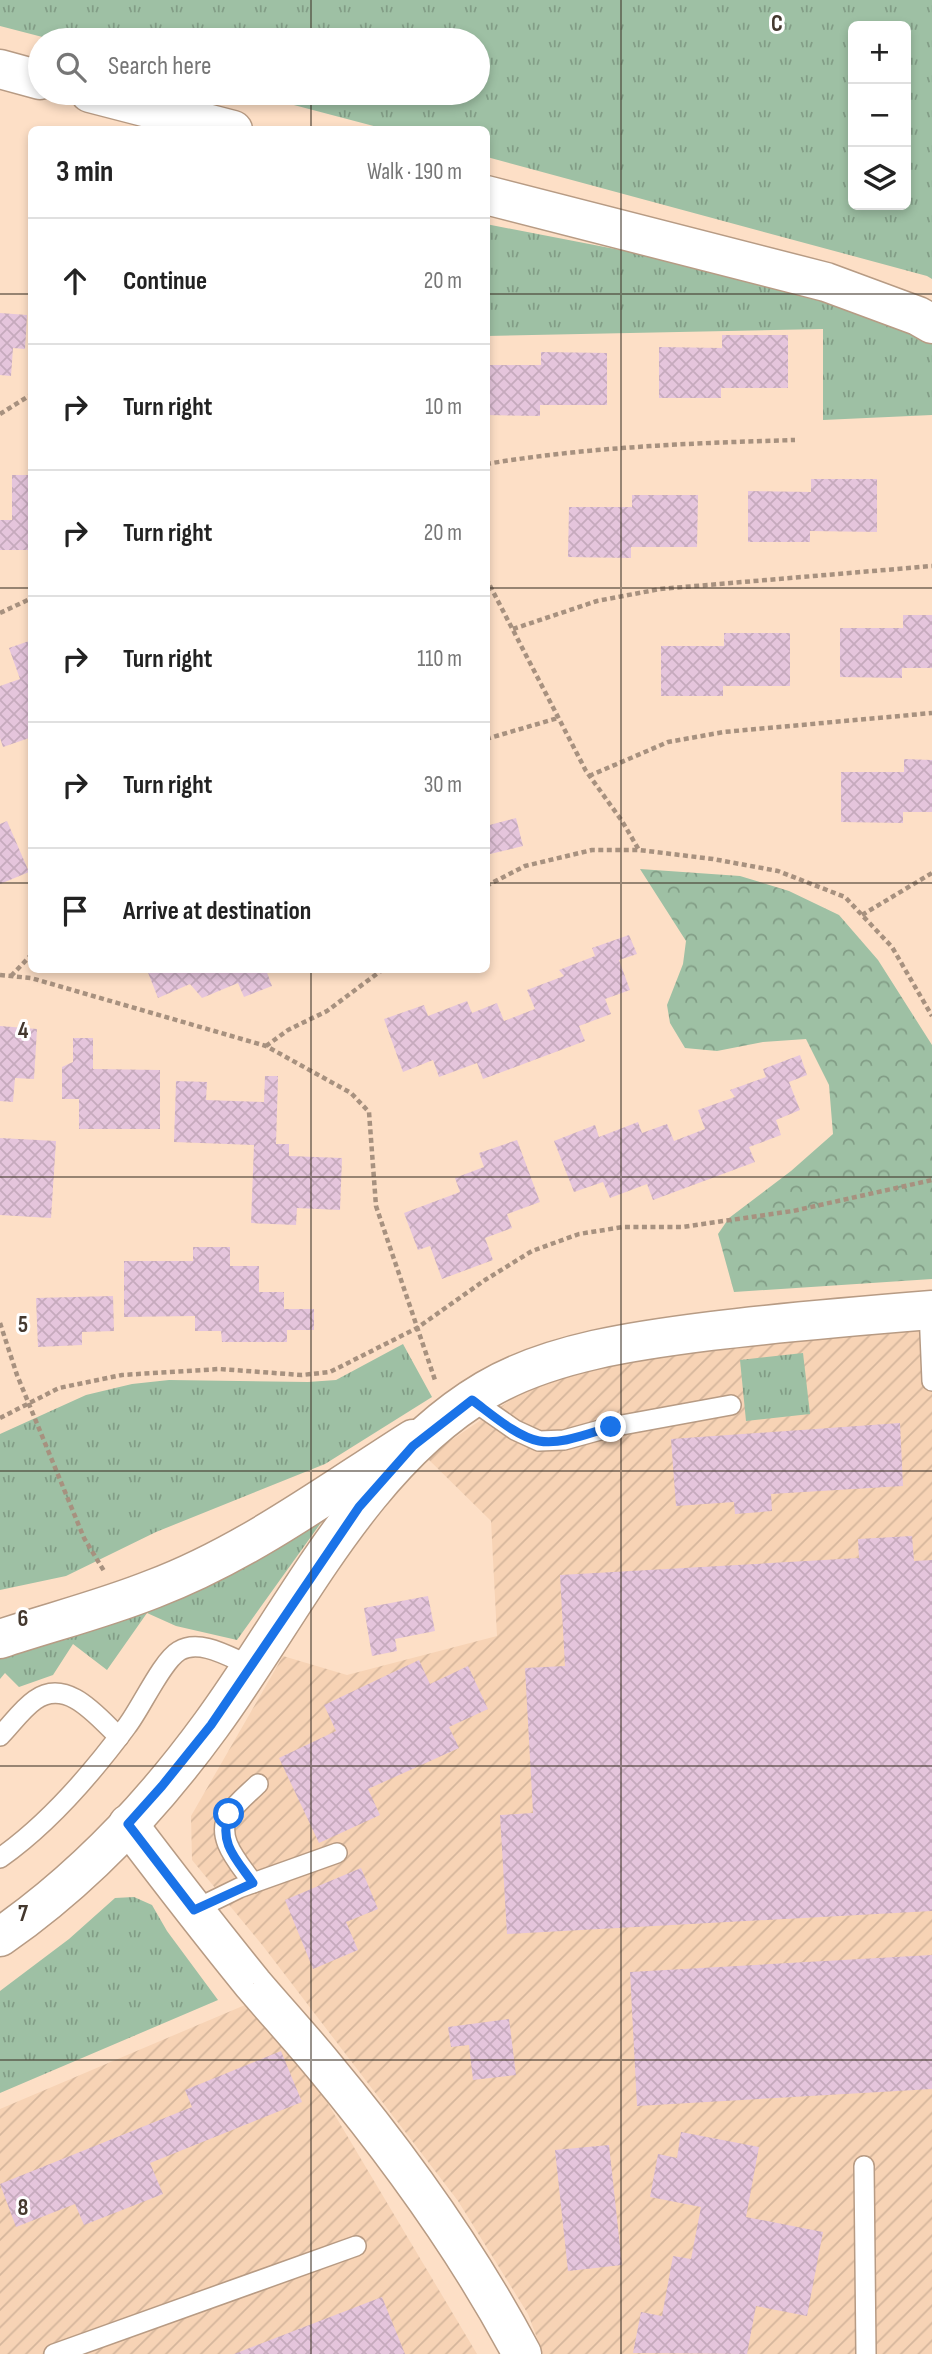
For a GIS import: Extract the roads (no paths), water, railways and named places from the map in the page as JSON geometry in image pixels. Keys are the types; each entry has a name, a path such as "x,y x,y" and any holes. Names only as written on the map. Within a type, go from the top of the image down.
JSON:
{"street":[{"path":"0,69 28,77"},
{"path":"136,105 218,126"},
{"path":"490,196 826,282 918,316 932,324"},
{"path":"0,1639 153,1589 245,1545 487,1390 530,1371 573,1356 618,1345 783,1322 931,1310"},
{"path":"0,1937 71,1882 162,1786 211,1725 359,1507 413,1446 459,1409"},
{"path":"128,1824 194,1910 324,2066 416,2185 449,2230 523,2353"}],"lane":[{"path":"931,1310 932,1381"},
{"path":"459,1409 539,1441 564,1440 611,1427 731,1405"},
{"path":"0,1858 53,1811 119,1737 168,1662 179,1651 204,1647 251,1666"},
{"path":"0,1736 36,1699 63,1694 77,1698 119,1737"},
{"path":"253,1883 226,1842 224,1828 229,1814 258,1784"},
{"path":"194,1910 253,1883 337,1853"},
{"path":"864,2166 866,2354"},
{"path":"54,2354 356,2246"}]}
